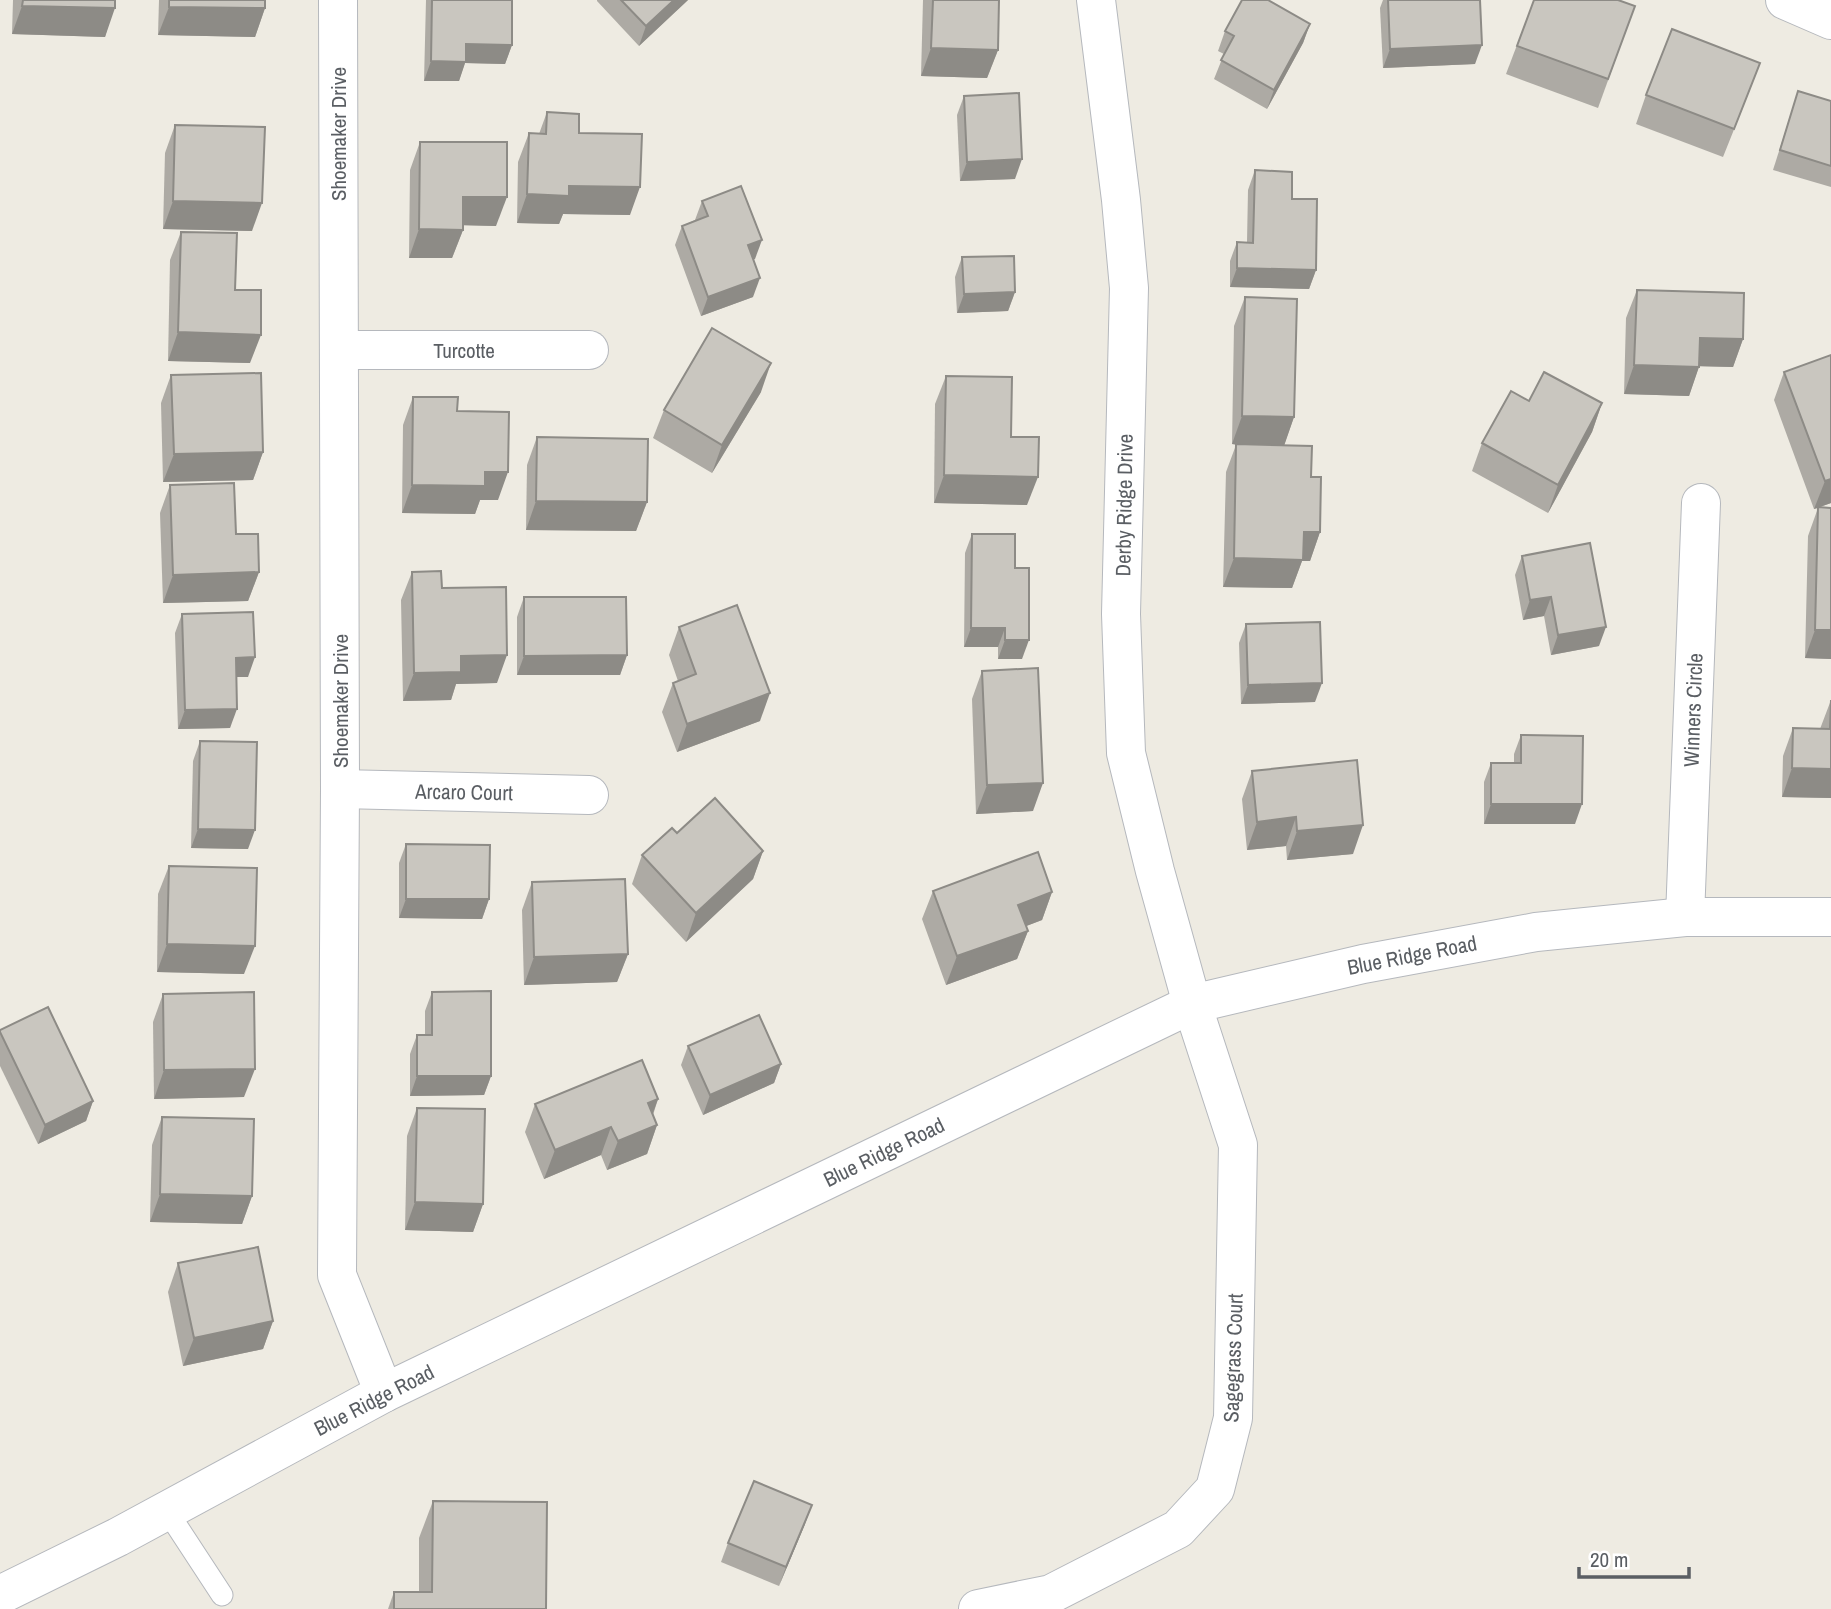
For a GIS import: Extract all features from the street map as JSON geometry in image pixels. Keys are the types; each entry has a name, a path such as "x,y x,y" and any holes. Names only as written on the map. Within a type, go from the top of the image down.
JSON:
{"street":[{"name":"Shoemaker Drive","path":"338,0 340,789 337,1275 384,1393"},
{"name":"Derby Ridge Drive","path":"1096,0 1129,288 1121,614 1126,753 1192,1004"},
{"path":"1785,0 1831,20"},
{"name":"Turcotte","path":"339,350 589,350"},
{"name":"Winners Circle","path":"1685,917 1702,503"},
{"name":"Arcaro Court","path":"340,789 589,795"},
{"name":"Blue Ridge Road","path":"0,1595 167,1511 384,1393 1192,1004 1363,964 1536,932 1685,917 1831,917"},
{"name":"Sagegrass Court","path":"978,1609 1051,1594 1178,1529 1215,1489 1234,1418 1238,1145 1192,1004"}],"lane":[{"path":"167,1511 222,1595"}],"building":[{"path":"23,0 115,0 115,8 22,6"},
{"path":"169,0 265,0 265,8 169,7"},
{"path":"432,0 512,0 512,45 466,44 466,62 431,61"},
{"path":"621,0 674,0 646,26"},
{"path":"933,0 999,0 998,50 931,48"},
{"path":"1242,0 1268,0 1310,24 1274,90 1221,60 1234,36 1225,31"},
{"path":"1388,0 1480,0 1482,45 1390,49"},
{"path":"1534,0 1618,0 1635,6 1608,79 1517,46"},
{"path":"1672,29 1760,63 1734,129 1646,95"},
{"path":"1798,91 1831,101 1831,166 1780,150"},
{"path":"1019,93 1022,159 967,162 964,96"},
{"path":"547,112 579,114 579,133 642,134 640,187 569,186 569,196 527,194 529,133 546,134"},
{"path":"175,125 265,127 262,203 173,201"},
{"path":"420,142 507,142 507,197 463,197 463,230 419,229"},
{"path":"1255,170 1292,172 1292,199 1317,199 1316,270 1237,268 1237,242 1253,243"},
{"path":"741,186 762,240 748,245 760,278 708,297 682,226 708,216 702,201"},
{"path":"181,232 237,233 235,290 261,290 261,335 178,332"},
{"path":"1014,256 1015,292 964,294 962,257"},
{"path":"1637,290 1744,293 1743,339 1700,338 1699,367 1634,365"},
{"path":"1245,297 1297,299 1294,417 1242,416"},
{"path":"712,328 771,363 722,445 664,410"},
{"path":"1831,355 1831,479 1825,481 1784,372"},
{"path":"1544,372 1602,403 1558,485 1482,443 1511,391 1529,401"},
{"path":"261,373 263,452 174,454 171,375"},
{"path":"946,376 1012,377 1011,437 1039,437 1038,477 944,475"},
{"path":"413,397 458,397 457,411 509,412 508,472 485,472 485,486 412,485"},
{"path":"537,437 648,439 647,502 536,501"},
{"path":"1236,444 1312,446 1311,477 1321,477 1320,532 1304,532 1303,560 1234,558"},
{"path":"234,483 236,534 258,534 259,572 173,575 170,485"},
{"path":"1818,507 1831,508 1831,630 1815,630"},
{"path":"972,534 1015,534 1015,568 1029,568 1029,640 1005,640 1005,628 971,628"},
{"path":"1590,543 1606,627 1558,635 1551,597 1530,600 1522,556"},
{"path":"441,571 442,588 506,587 507,655 461,656 461,672 414,673 412,572"},
{"path":"524,597 626,597 627,655 524,656"},
{"path":"737,605 770,693 687,724 673,683 696,674 679,627"},
{"path":"253,612 255,657 236,658 237,709 185,710 182,614"},
{"path":"1320,622 1322,683 1248,685 1246,624"},
{"path":"1038,668 1043,783 987,785 982,671"},
{"path":"1831,700 1831,769 1792,768 1793,728 1830,729"},
{"path":"1521,735 1583,736 1582,804 1491,804 1491,763 1521,763"},
{"path":"200,741 257,742 255,830 198,829"},
{"path":"1357,760 1363,825 1297,831 1296,817 1257,822 1252,771"},
{"path":"715,798 763,851 696,913 642,855 672,828 677,833"},
{"path":"406,844 490,845 489,899 406,899"},
{"path":"1038,852 1052,892 1018,905 1028,931 957,956 933,891"},
{"path":"169,866 257,868 255,946 167,944"},
{"path":"625,879 628,954 534,957 532,882"},
{"path":"491,991 491,1076 417,1076 417,1035 432,1035 432,992"},
{"path":"254,992 255,1069 164,1070 163,994"},
{"path":"48,1007 93,1101 45,1125 0,1030"},
{"path":"759,1015 781,1064 710,1095 688,1046"},
{"path":"642,1060 658,1099 648,1103 657,1125 618,1141 611,1127 555,1150 535,1104"},
{"path":"417,1108 485,1109 483,1204 415,1202"},
{"path":"162,1117 254,1119 252,1196 160,1194"},
{"path":"258,1247 273,1321 194,1338 178,1263"},
{"path":"754,1481 812,1505 786,1567 728,1543"},
{"path":"433,1501 547,1502 546,1609 394,1609 394,1592 432,1592"}]}
